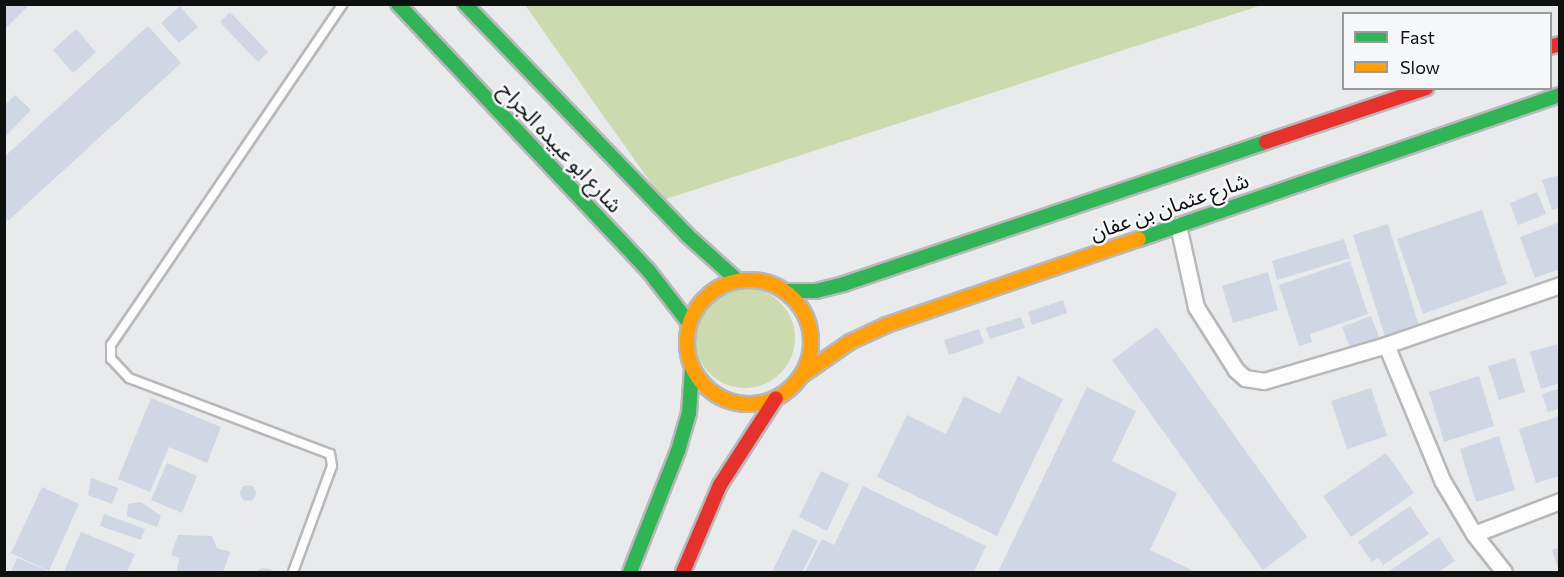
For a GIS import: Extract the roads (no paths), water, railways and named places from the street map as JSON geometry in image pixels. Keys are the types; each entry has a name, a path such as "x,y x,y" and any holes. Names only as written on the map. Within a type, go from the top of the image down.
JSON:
{"main road":[{"name":"شارع ابو عبيده الجراح","path":"398,4 648,270 689,323"},
{"name":"شارع ابو عبيده الجراح","path":"465,4 687,235 737,280"},
{"name":"شارع عثمان بن عفان","path":"786,291 816,291 843,284 1420,90"},
{"name":"شارع عثمان بن عفان","path":"801,376 850,342 886,325 1560,95"},
{"path":"630,573 678,452 689,413 692,369 686,338 689,323 699,303 716,288 737,280 769,282 786,291 800,304 808,321 810,349 801,376 776,398 720,485 683,573"},
{"path":"692,369 704,386 719,397 738,404 757,404 776,398"}],"street":[{"path":"1178,225 1196,307 1236,370 1245,378 1264,381 1386,345 1560,285"},
{"path":"1386,345 1421,436 1474,534 1504,573"},
{"path":"1474,534 1560,501"}],"lane":[{"path":"293,573 332,466 330,454 129,378 111,359 111,345 343,4"}]}
